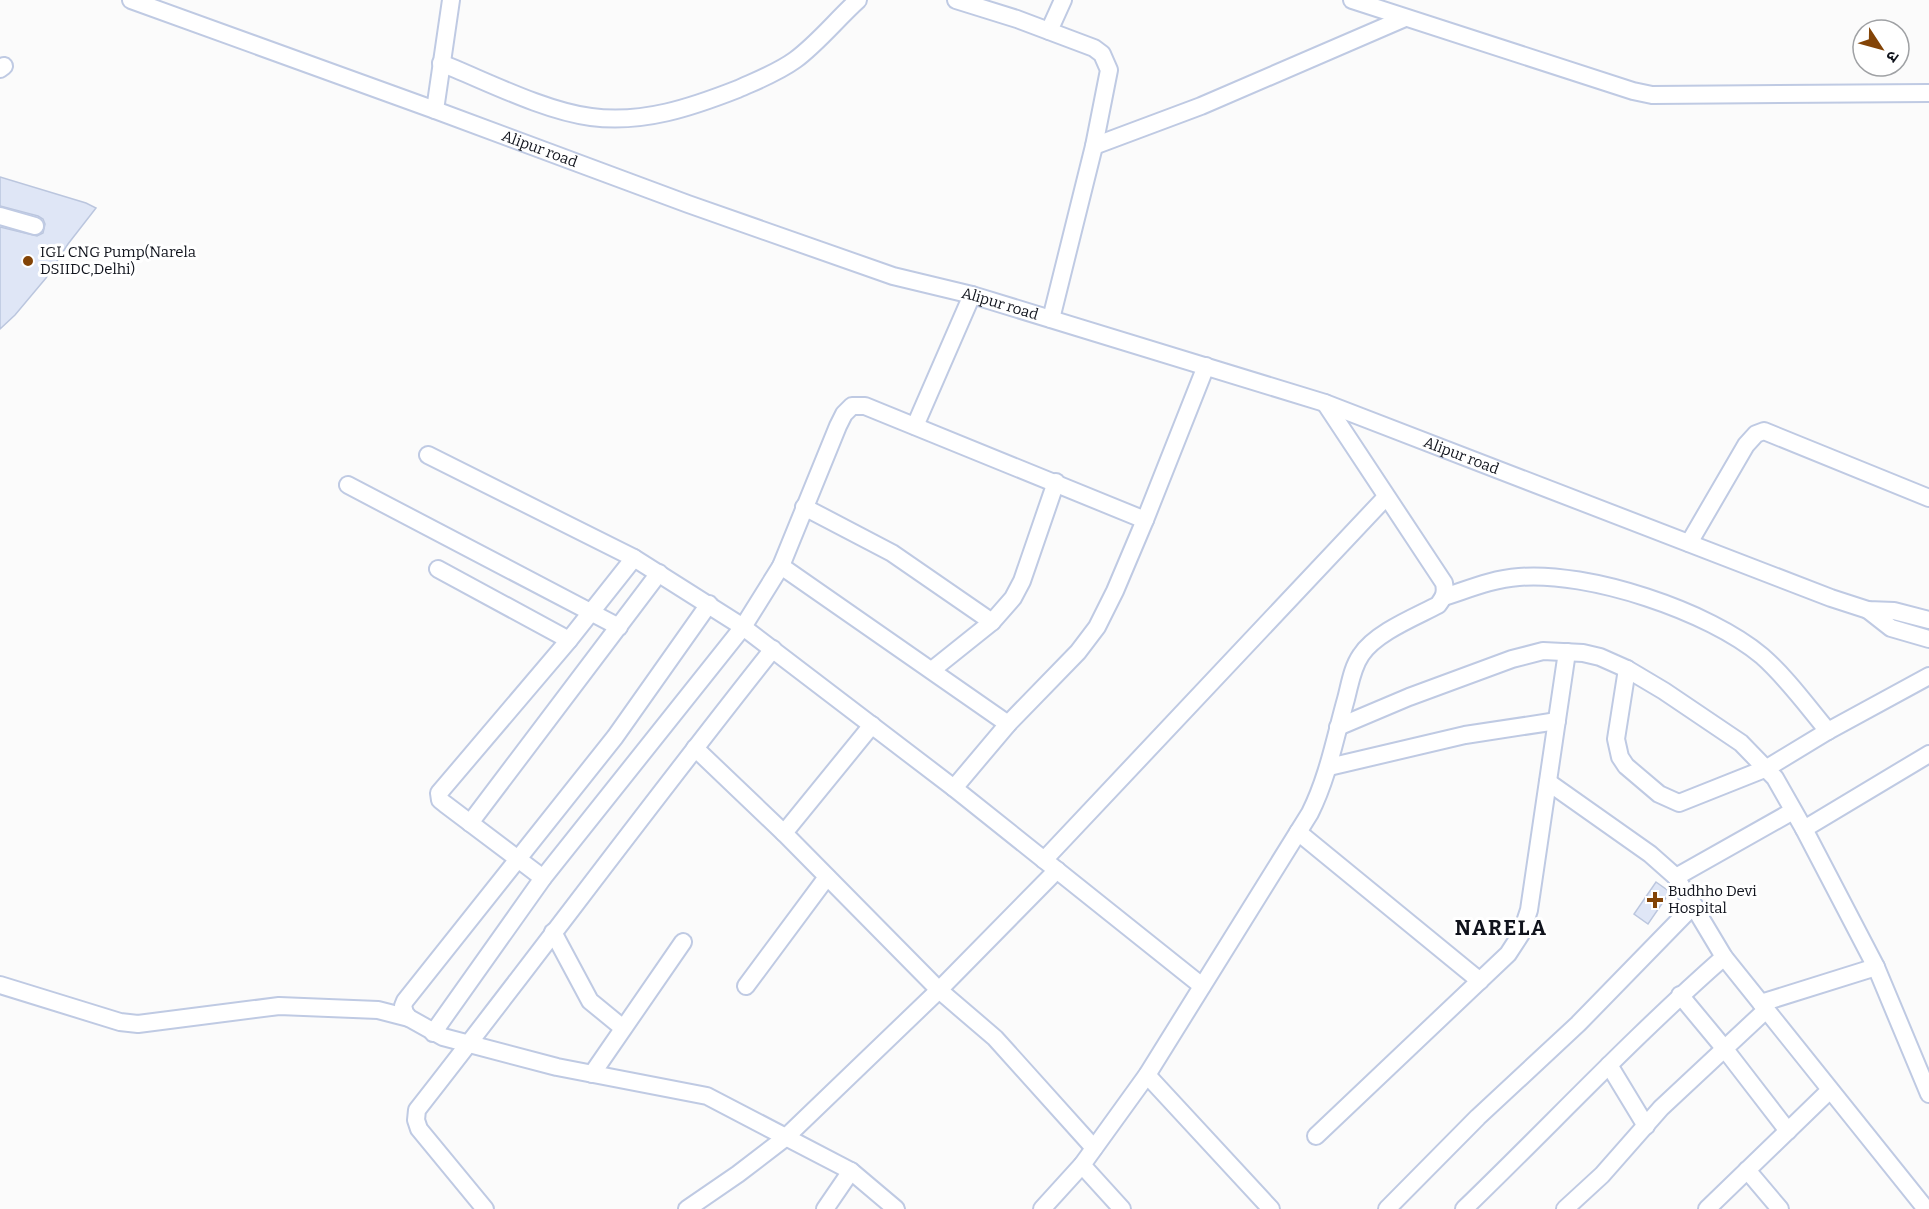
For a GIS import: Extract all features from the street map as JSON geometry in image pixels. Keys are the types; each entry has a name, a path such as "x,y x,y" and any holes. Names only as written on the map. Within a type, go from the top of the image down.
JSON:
{"street":[{"name":"Alipur road","path":"130,0 677,200 893,276 972,295 1325,403 1831,598 1868,610 1894,611 1929,620"},
{"path":"435,110 451,0"},
{"path":"441,63 508,91 559,109 591,117 625,118 664,114 702,104 773,74 797,58 858,0"},
{"path":"956,0 1094,48 1102,54 1109,70 1094,146 1051,319"},
{"path":"1049,31 1062,0"},
{"path":"1352,0 1633,91 1652,95 1929,93"},
{"path":"1094,146 1201,106 1405,18"},
{"path":"0,216 35,226"},
{"path":"915,426 972,295"},
{"path":"954,788 1008,724 1078,652 1096,627 1115,591 1145,520 1206,366"},
{"path":"1042,1209 1082,1165 1147,1075 1298,832 1320,793 1329,767 1353,672 1361,654 1373,642 1438,605 1444,597 1446,591 1444,583 1325,403"},
{"path":"433,1033 543,878 743,627 781,566 838,426 844,414 852,406 865,406 1145,520"},
{"path":"1689,543 1746,445 1756,434 1764,431 1929,498"},
{"path":"428,455 634,558 743,627 954,788 1202,986"},
{"path":"933,670 992,622 1013,598 1022,580 1056,482"},
{"path":"348,485 619,627"},
{"path":"687,1209 785,1138 939,990 1386,497"},
{"path":"804,507 892,553 992,622"},
{"path":"543,878 440,800 439,793 591,614 634,558"},
{"path":"781,566 1008,724"},
{"path":"438,569 569,640"},
{"path":"470,823 659,573"},
{"path":"1444,597 1494,580 1520,576 1580,581 1647,598 1725,631 1752,649 1778,672 1828,731"},
{"path":"409,1018 403,1006 405,1001 615,737 709,604"},
{"name":"Alipur road","path":"1868,610 1891,628 1929,639"},
{"path":"485,1209 419,1129 416,1120 417,1110 694,748 773,649"},
{"path":"1338,728 1409,697 1512,659 1542,651 1600,657 1627,669 1664,691 1742,743 1775,778 1876,967 1929,1094"},
{"path":"1316,1136 1508,954 1521,934 1528,910 1567,652"},
{"path":"1627,669 1616,739 1617,749 1626,766 1659,794 1679,803 1767,768 1828,731 1929,676"},
{"path":"1329,767 1465,735 1557,721"},
{"path":"784,833 872,725"},
{"path":"694,748 784,833 939,990 995,1038 1094,1148"},
{"path":"1804,829 1929,754"},
{"path":"1548,782 1650,854 1676,877 1724,957 1926,1209"},
{"path":"1676,877 1793,812"},
{"path":"1298,832 1480,981"},
{"path":"746,986 827,877"},
{"path":"1387,1209 1478,1117 1578,1024 1694,905"},
{"path":"553,932 590,1001 623,1028"},
{"path":"592,1074 683,942"},
{"path":"1464,1209 1680,995 1724,957"},
{"path":"1565,1209 1602,1175 1691,1078 1724,1048 1763,1007 1876,967"},
{"path":"0,985 120,1022 138,1024 279,1006 378,1010 409,1018 443,1037 592,1074 707,1096 851,1171 896,1209"},
{"path":"1680,995 1788,1131"},
{"path":"1609,1065 1646,1126"},
{"path":"1147,1075 1271,1209"},
{"path":"1707,1209 1830,1090"},
{"path":"1082,1165 1122,1209"},
{"path":"1747,1170 1780,1209"},
{"path":"825,1209 851,1171"}],"building":[{"name":"IGL CNG Pump(Narela DSIIDC,Delhi)","path":"0,177 96,208 68,244 46,278 0,329 0,227 37,236 43,233 45,224 38,216 0,206"},
{"path":"1656,882 1670,892 1648,924 1634,914"}],"place":[{"name":"IGL CNG Pump(Narela DSIIDC,Delhi)","path":"28,261"},
{"name":"Budhho Devi Hospital","path":"1655,900"}],"district":[{"name":"NARELA","path":"1501,928"}]}
